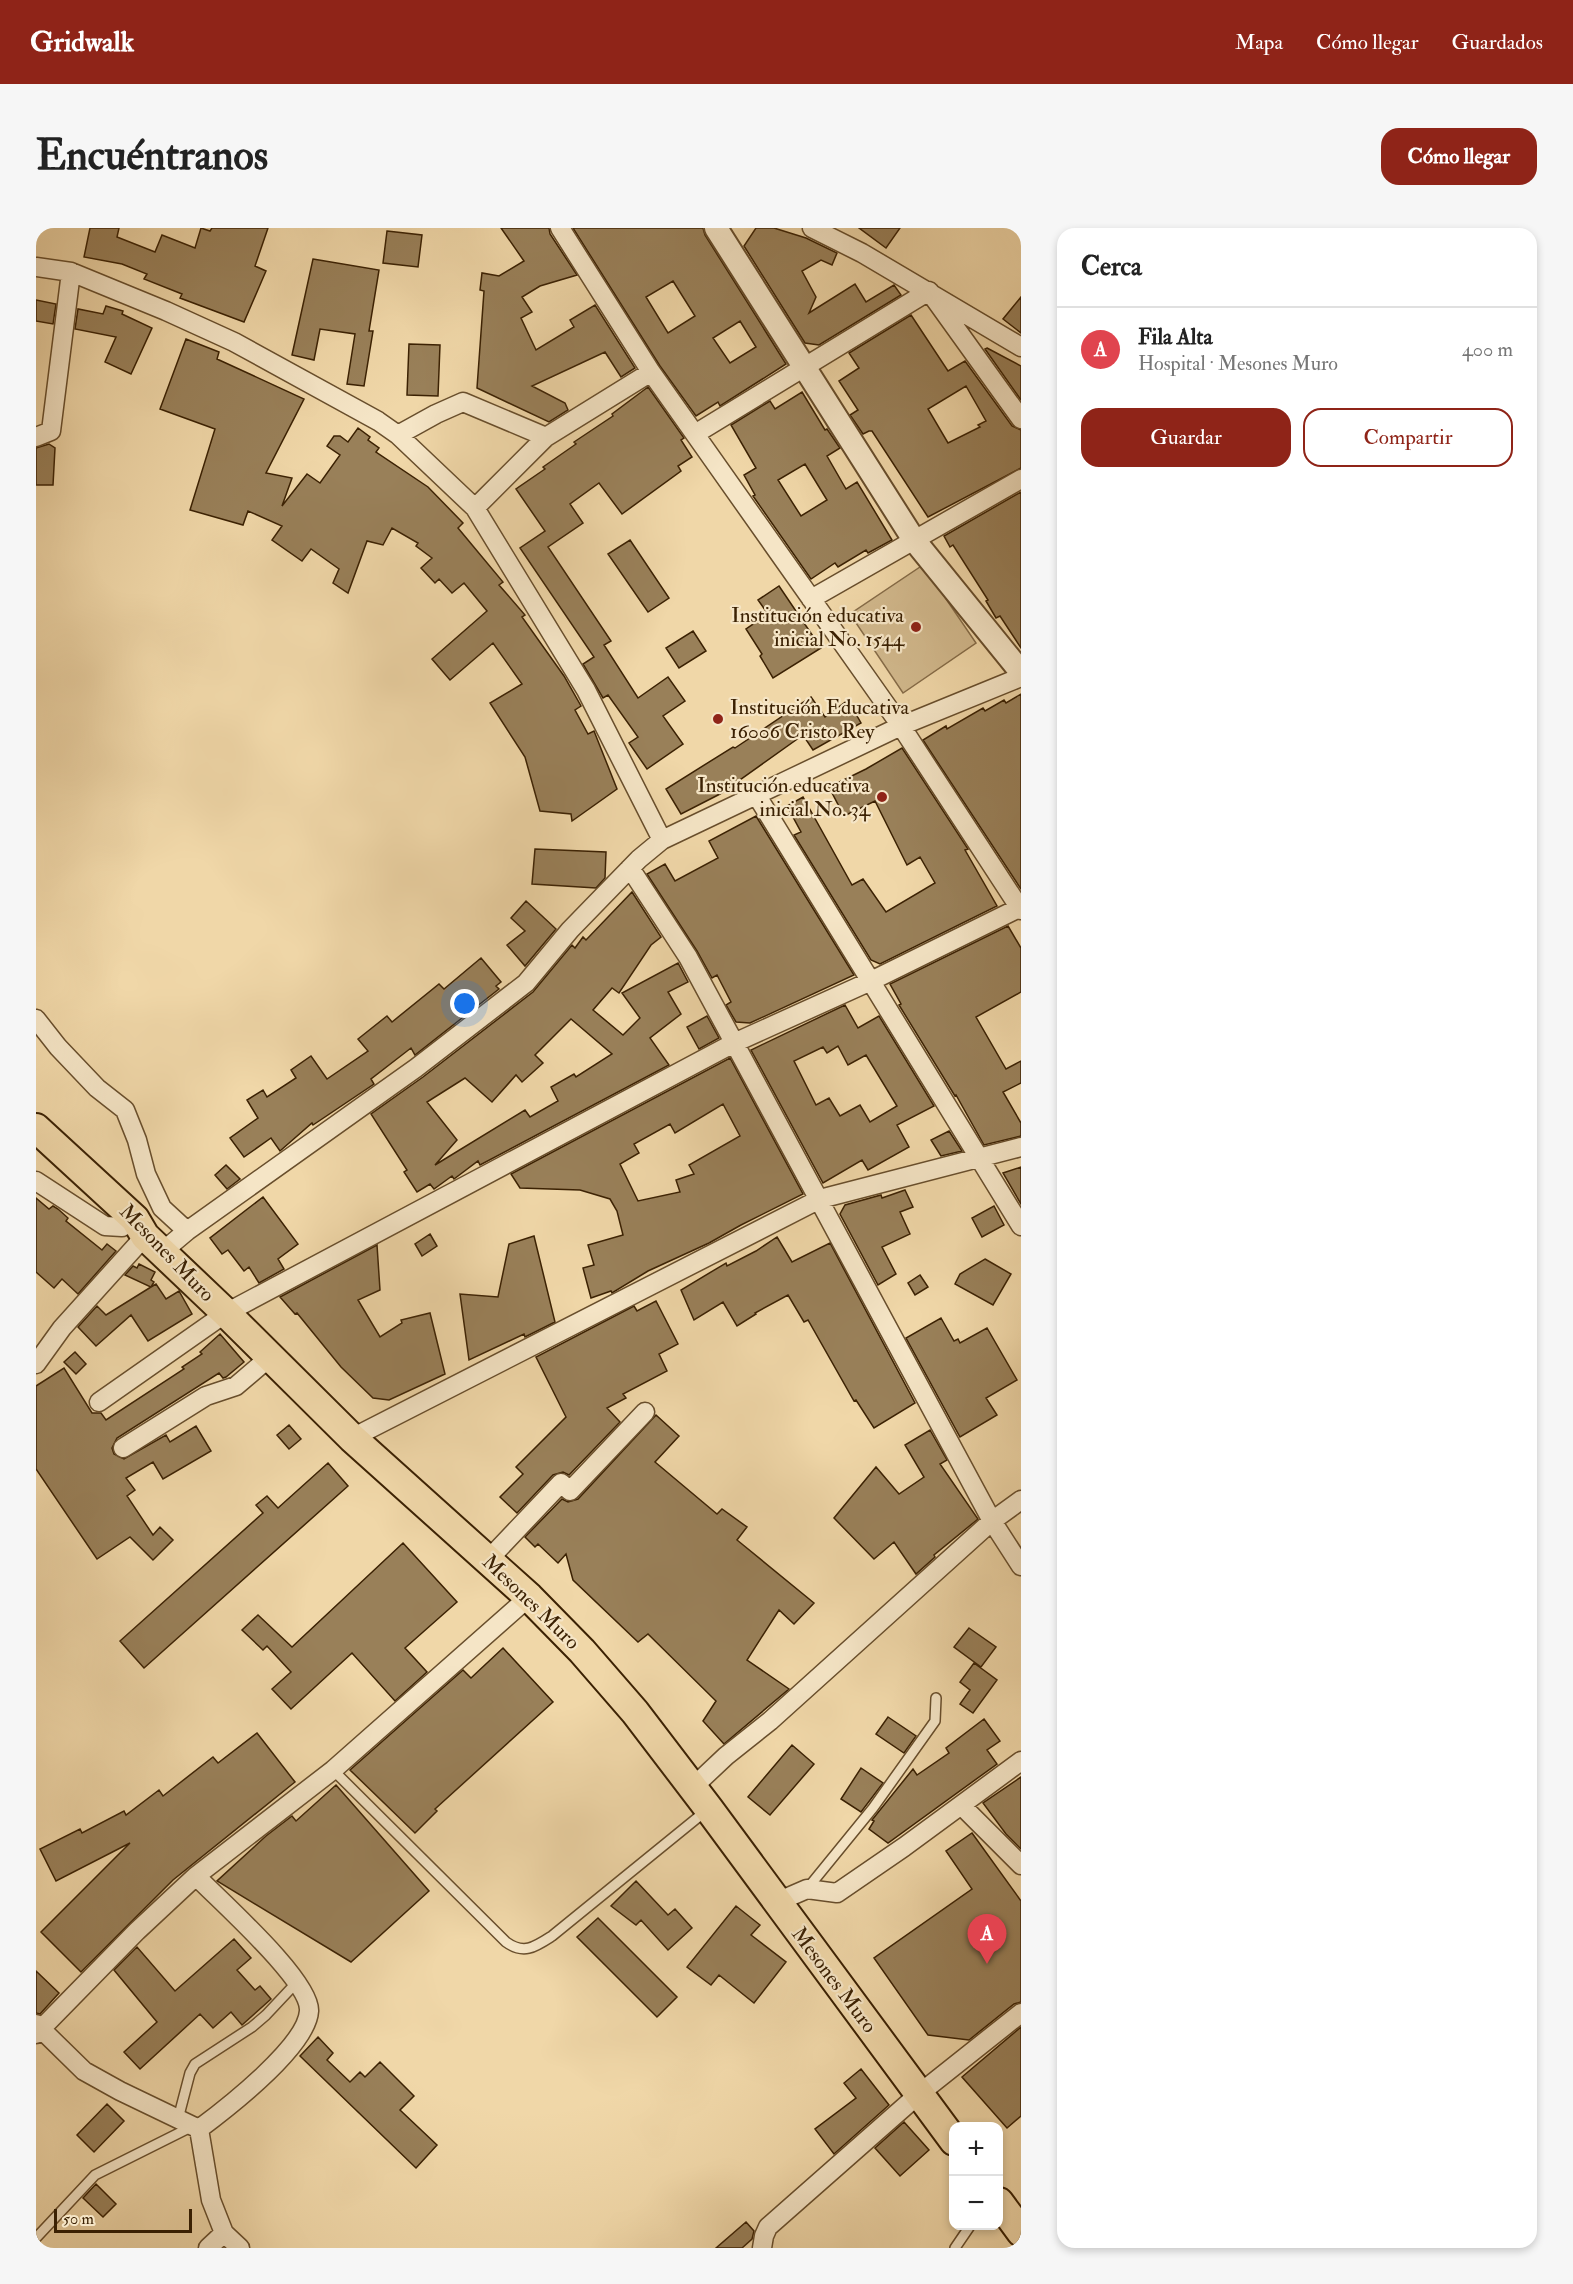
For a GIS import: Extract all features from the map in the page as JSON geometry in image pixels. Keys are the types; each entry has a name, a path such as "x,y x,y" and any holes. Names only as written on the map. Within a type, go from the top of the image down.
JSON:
{"highway":[{"name":"Mesones Muro","path":"36,1128 352,1438 529,1597 582,1651 627,1703 949,2133"},
{"path":"1003,2207 1021,2232"}],"street":[{"path":"99,1402 226,1313 734,1043 871,981 1021,908 901,726 651,372 560,228"},
{"path":"716,228 914,540 1021,672"},
{"path":"812,228 930,291 1021,347"},
{"path":"36,267 71,272 234,342 378,421 398,435 475,508 586,690 662,840"},
{"path":"36,437 51,431 71,272"},
{"path":"695,434 930,291"},
{"path":"930,291 1021,419"},
{"path":"475,508 546,437 651,372"},
{"path":"398,435 463,402 546,437"},
{"path":"811,599 1021,479"},
{"path":"36,1181 105,1226 123,1227 147,1236 187,1231 399,1081 526,983 570,930 630,868 662,840 901,726 1021,677"},
{"path":"757,796 1021,1226"},
{"path":"630,868 688,957 992,1521 1021,1566"},
{"path":"36,1019 57,1047 98,1088 125,1110 137,1140 146,1174 162,1208 187,1231"},
{"path":"352,1438 820,1199 1021,1147"},
{"path":"36,1364 62,1328 147,1236"},
{"path":"123,1448 206,1396 236,1386 270,1357"},
{"path":"488,1560 561,1483 570,1491 645,1412"},
{"path":"700,1799 726,1756 770,1721 992,1521 1021,1500"},
{"path":"240,2248 224,2233 211,2200 190,2125 84,2071 38,2029 196,1876 333,1770 529,1597"},
{"path":"777,1902 807,1889 837,1893 1021,1761"},
{"path":"961,1804 1021,1865"},
{"path":"190,2125 256,2083 302,2032 309,2011 304,1992 297,1982 270,1950 196,1876"},
{"path":"762,2248 768,2227 919,2094 1021,2013"},
{"path":"208,2248 224,2233"}],"lane":[{"path":"807,1889 873,1808 935,1721 936,1698"},
{"path":"333,1770 515,1949 526,1949 552,1936 700,1799"},
{"path":"36,2238 95,2175 190,2125 190,2073 195,2064 252,2027 297,1982"},
{"path":"955,2248 967,2230"}],"shaded area":[{"path":"923,565 976,643 903,693 850,614"}],"building":[{"path":"90,228 119,228 117,237 155,252 162,235 195,248 201,228 210,231 212,228 268,228 255,266 266,271 244,322 180,298 182,294 144,279 147,274 122,264 84,257"},
{"path":"501,228 549,228 550,234 577,275 540,286 522,297 532,312 521,318 536,350 574,327 570,320 595,305 635,368 621,377 605,352 532,386 565,403 568,410 549,422 477,388 484,291 480,290 482,273 499,276 524,261"},
{"path":"573,228 703,228 705,235 786,364 720,406 718,402 696,416 660,366","holes":["673,281 695,316 668,333 646,297","740,321 756,347 730,363 713,338"]},
{"path":"756,228 774,228 806,238 837,253 832,265 821,260 802,271 816,297 809,313 855,284 866,302 894,285 901,295 819,345 805,343 744,246"},
{"path":"859,228 900,228 886,248"},
{"path":"387,231 422,235 418,267 383,263"},
{"path":"313,259 379,270 369,331 373,331 364,386 347,384 355,334 320,329 314,360 292,355"},
{"path":"1021,297 1021,333 1003,319"},
{"path":"36,300 56,304 53,324 36,321"},
{"path":"106,306 123,311 122,314 152,328 131,374 105,362 116,337 75,329 78,309 103,314"},
{"path":"911,315 948,371 965,361 1012,426 1021,430 1021,468 928,517 872,431 863,434 850,415 858,410 839,381 859,368 849,353","holes":["966,386 986,421 978,425 980,427 948,443 928,409"]},
{"path":"186,339 219,352 217,359 304,399 266,473 292,478 282,506 307,474 320,483 340,455 327,446 334,436 340,436 348,442 358,428 379,448 376,452 428,487 463,523 458,528 503,582 499,585 525,615 522,617 564,676 581,706 575,710 588,734 594,731 617,789 572,821 571,814 540,811 525,757 490,703 522,684 493,643 450,680 432,659 487,611 464,583 452,593 439,579 435,583 421,568 432,558 416,546 418,543 392,528 383,545 367,541 348,593 333,583 339,569 311,549 302,561 272,540 282,526 248,511 243,525 190,510 215,429 160,409"},
{"path":"409,344 440,345 438,396 407,395"},
{"path":"985,349 1021,366 1021,400"},
{"path":"648,387 684,438 681,440 692,457 678,466 681,471 622,514 599,483 570,504 583,523 548,547 611,641 604,645 638,698 668,677 685,701 663,716 683,744 647,769 629,743 638,737 608,695 603,698 583,664 594,657 520,548 545,531 516,489 545,469 543,467 576,444 574,442 613,416 612,414"},
{"path":"802,392 825,430 827,429 840,448 827,456 846,489 857,482 892,540 868,553 866,550 838,567 835,563 811,579 753,496 755,495 744,475 756,468 731,425 770,401 775,409","holes":["805,464 827,500 801,516 778,480"]},
{"path":"49,444 55,448 53,485 36,485 36,448"},
{"path":"1021,492 1021,648 1000,616 996,618 986,601 988,600 953,545 950,547 944,536"},
{"path":"630,540 669,598 648,612 608,554"},
{"path":"779,586 821,648 773,678 760,656 762,654 746,629 768,614 758,600"},
{"path":"693,631 706,651 679,668 666,648"},
{"path":"1021,694 1021,889 923,740 983,708 985,711 1004,700 1006,703"},
{"path":"811,697 825,717 848,700 861,723 813,750 803,735 720,794 681,814 666,789 733,747 735,748"},
{"path":"902,748 968,849 965,850 997,906 880,964 871,960 794,835 801,832 787,806 803,797 852,885 863,879 886,912 935,883 920,857 907,865 875,801 844,816 829,787"},
{"path":"756,816 854,975 750,1023 736,1022 726,1005 731,1002 717,975 712,978 647,874 665,864 675,881 718,858 709,841"},
{"path":"535,849 606,852 605,878 596,888 532,884"},
{"path":"632,892 661,937 651,945 619,993 612,988 593,1010 623,1035 640,1018 622,993 678,963 688,982 668,992 681,1014 650,1038 669,1065 480,1165 478,1161 454,1179 452,1176 434,1189 430,1184 417,1192 404,1172 407,1170 371,1114 533,992 572,945 575,948 583,937 586,940","holes":["571,1019 612,1054 576,1077 574,1074 551,1087 558,1101 530,1117 525,1110 435,1165 457,1140 427,1102 465,1078 492,1102 516,1075 522,1082 543,1063 535,1055"]},
{"path":"526,901 556,929 525,966 507,945 525,931 511,918"},
{"path":"1008,926 1021,948 1021,992 976,1017 1006,1069 1021,1061 1021,1083 1003,1092 1021,1123 1021,1136 984,1145 956,1095 899,1005 901,1004 890,984"},
{"path":"481,958 501,982 496,986 499,989 415,1055 411,1048 371,1079 374,1084 313,1125 312,1123 280,1151 271,1138 244,1157 230,1138 258,1118 247,1100 263,1090 267,1097 296,1078 291,1070 311,1056 327,1079 368,1051 358,1039 387,1016 392,1022 439,984 444,989"},
{"path":"845,1005 858,1028 879,1016 934,1106 897,1125 909,1147 868,1170 862,1160 823,1183 751,1050","holes":["838,1046 848,1065 866,1055 897,1106 870,1122 860,1105 840,1116 829,1098 816,1105 794,1061 823,1047 827,1053"]},
{"path":"707,1016 719,1038 699,1049 687,1027"},
{"path":"730,1058 803,1194 709,1243 648,1271 612,1293 611,1291 591,1298 583,1268 594,1265 588,1245 623,1235 617,1211 610,1199 580,1190 520,1188 511,1174","holes":["723,1104 740,1136 689,1165 694,1174 676,1180 680,1192 638,1201 620,1164 639,1153 634,1144 670,1124 675,1133"]},
{"path":"949,1131 962,1151 941,1156 931,1140"},
{"path":"226,1165 240,1179 227,1189 215,1175"},
{"path":"1021,1167 1021,1204 1003,1173"},
{"path":"905,1190 913,1207 900,1212 910,1234 882,1247 896,1274 878,1285 840,1214 845,1205 881,1195 882,1198"},
{"path":"263,1197 298,1244 278,1259 284,1269 259,1283 249,1267 244,1271 228,1250 222,1254 210,1238"},
{"path":"36,1198 49,1209 53,1206 58,1209 68,1218 66,1221 102,1250 107,1244 116,1251 78,1294 62,1279 54,1288 36,1272"},
{"path":"994,1206 1004,1225 982,1237 972,1218"},
{"path":"430,1234 437,1246 422,1256 415,1244"},
{"path":"534,1236 555,1322 469,1360 460,1294 498,1297 509,1244"},
{"path":"777,1237 792,1262 830,1243 915,1403 874,1428 856,1400 854,1401 808,1320 804,1322 788,1295 737,1326 723,1302 694,1320 681,1290 726,1263 727,1266 756,1251"},
{"path":"377,1245 380,1290 358,1300 380,1337 402,1323 401,1320 430,1313 445,1374 389,1400 373,1398 341,1367 297,1313 295,1314 280,1297"},
{"path":"985,1259 1011,1274 993,1305 955,1284 960,1274"},
{"path":"139,1264 155,1272 151,1280 154,1282 151,1287 125,1275 133,1266 137,1268"},
{"path":"920,1275 928,1287 915,1295 908,1283"},
{"path":"156,1284 166,1299 179,1291 192,1314 148,1341 131,1315 96,1346 78,1327 97,1306 106,1315"},
{"path":"656,1301 678,1344 659,1354 667,1371 623,1394 626,1398 607,1408 620,1422 569,1475 563,1472 553,1475 517,1513 500,1497 523,1474 516,1467 566,1417 536,1357 634,1306 637,1311"},
{"path":"941,1318 954,1341 958,1339 960,1343 987,1328 1017,1380 986,1398 997,1415 960,1437 906,1338"},
{"path":"220,1334 244,1362 226,1377 223,1378 219,1373 117,1438 112,1448 114,1454 124,1459 166,1435 170,1442 196,1426 211,1451 163,1479 153,1462 126,1478 135,1490 127,1496 153,1535 160,1527 173,1540 153,1560 130,1537 97,1559 36,1469 36,1386 64,1368 92,1413 101,1413 106,1420 184,1369 182,1367 202,1354 200,1352"},
{"path":"75,1352 86,1364 76,1374 64,1362"},
{"path":"656,1415 679,1436 655,1462 717,1514 722,1509 747,1527 737,1540 814,1603 794,1624 779,1610 747,1660 789,1689 724,1744 703,1721 716,1701 648,1634 638,1642 573,1580 566,1554 558,1563 538,1544 535,1547 525,1537 562,1499 568,1502 578,1499"},
{"path":"289,1425 301,1439 289,1449 277,1435"},
{"path":"930,1430 947,1460 940,1464 978,1519 934,1555 935,1557 916,1574 894,1542 874,1559 834,1518 876,1467 899,1494 924,1477 905,1445"},
{"path":"328,1463 348,1486 144,1668 120,1641 263,1513 256,1505 267,1496 278,1508"},
{"path":"403,1543 457,1602 405,1648 427,1672 395,1701 352,1653 291,1709 272,1689 291,1672 267,1646 263,1650 242,1630 258,1615 292,1647"},
{"path":"969,1628 996,1647 981,1667 954,1647"},
{"path":"503,1648 553,1702 435,1809 437,1811 415,1833 350,1770 463,1670 471,1678"},
{"path":"974,1663 997,1680 973,1713 960,1704 970,1690 960,1682"},
{"path":"888,1717 916,1736 904,1753 876,1734"},
{"path":"984,1719 1000,1741 987,1750 997,1764 888,1843 869,1829 874,1821 872,1820 913,1769 917,1775 949,1753 946,1748"},
{"path":"257,1733 295,1782 173,1880 81,1972 41,1932 130,1843 56,1881 40,1849 80,1829 82,1833 124,1811 126,1815 159,1790 163,1796 213,1757 218,1763"},
{"path":"792,1745 814,1764 770,1815 748,1797"},
{"path":"861,1768 883,1783 861,1812 841,1799"},
{"path":"1021,1777 1021,1849 1006,1834 983,1803"},
{"path":"336,1785 429,1891 351,1962 217,1881 266,1836 292,1816 296,1821"},
{"path":"972,1833 1021,1901 1021,2002 1014,2004 969,2040 928,2035 874,1958 972,1889 946,1851"},
{"path":"636,1881 668,1915 675,1909 692,1928 668,1950 641,1920 636,1925 611,1906"},
{"path":"736,1906 760,1925 751,1935 786,1962 754,2003 719,1975 711,1985 687,1967"},
{"path":"598,1918 677,1997 657,2017 577,1937"},
{"path":"234,1939 251,1958 237,1970 255,1990 260,1986 271,1999 242,2025 231,2012 213,2028 200,2014 140,2069 124,2052 157,2022 114,1970 137,1947 175,1991"},
{"path":"36,1971 59,1993 40,2014 36,2013"},
{"path":"1021,2027 1021,2116 1007,2128 962,2077"},
{"path":"318,2037 333,2053 327,2060 350,2082 360,2072 365,2077 380,2062 414,2096 400,2110 437,2145 416,2168 300,2056"},
{"path":"861,2069 889,2105 834,2154 815,2129 856,2098 844,2083"},
{"path":"107,2104 124,2121 94,2152 77,2135"},
{"path":"904,2122 929,2150 900,2176 875,2148"},
{"path":"96,2184 116,2204 103,2217 83,2198"},
{"path":"746,2222 754,2231 752,2239 742,2248 716,2248"}],"place":[{"name":"Institución educativa inicial No. 1544","path":"916,627"},
{"name":"Institución Educativa 16006 Cristo Rey","path":"718,719"},
{"name":"Institución educativa inicial No. 34","path":"882,797"},
{"name":"Fila Alta","path":"987,1964"}]}
